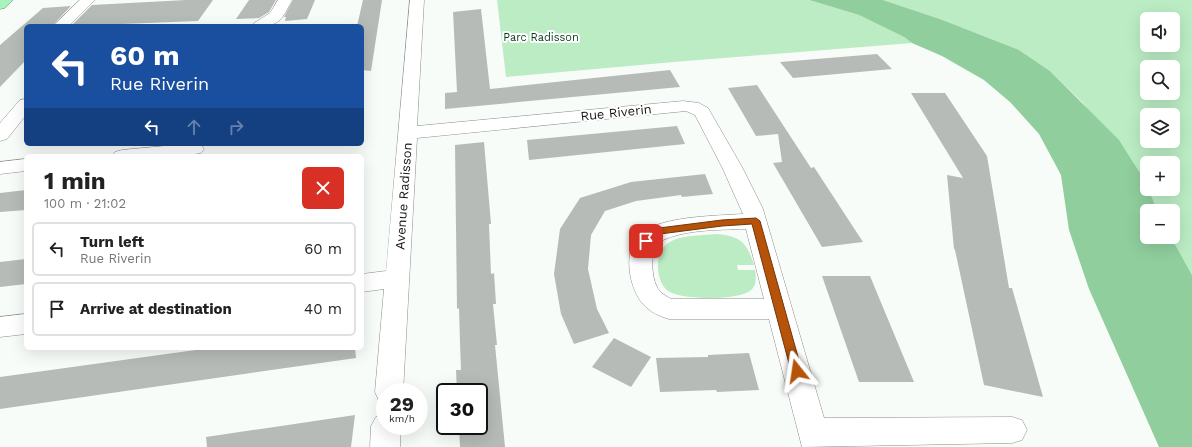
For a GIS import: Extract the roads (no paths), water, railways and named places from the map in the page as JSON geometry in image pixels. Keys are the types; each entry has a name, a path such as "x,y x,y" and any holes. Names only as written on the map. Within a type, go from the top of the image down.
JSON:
{"main road":[{"path":"0,5 6,0"}],"street":[{"path":"62,24 88,0"},
{"path":"263,24 272,20 279,12 285,0"},
{"name":"Avenue Radisson","path":"390,383 417,0"},
{"path":"0,135 24,106"},
{"name":"Rue Riverin","path":"408,133 683,106 694,107 702,112 732,166 756,221 815,440"},
{"path":"146,154 194,150"},
{"path":"0,168 24,165"},
{"path":"756,221 726,222 672,229 654,233 646,241 642,255 643,278 648,294 652,300 669,309 780,309"},
{"path":"364,284 397,279"},
{"path":"0,327 24,324"},
{"path":"815,440 1012,430"},
{"path":"385,447 386,435"}],"park label":[{"name":"Parc Radisson","path":"541,37"}]}
